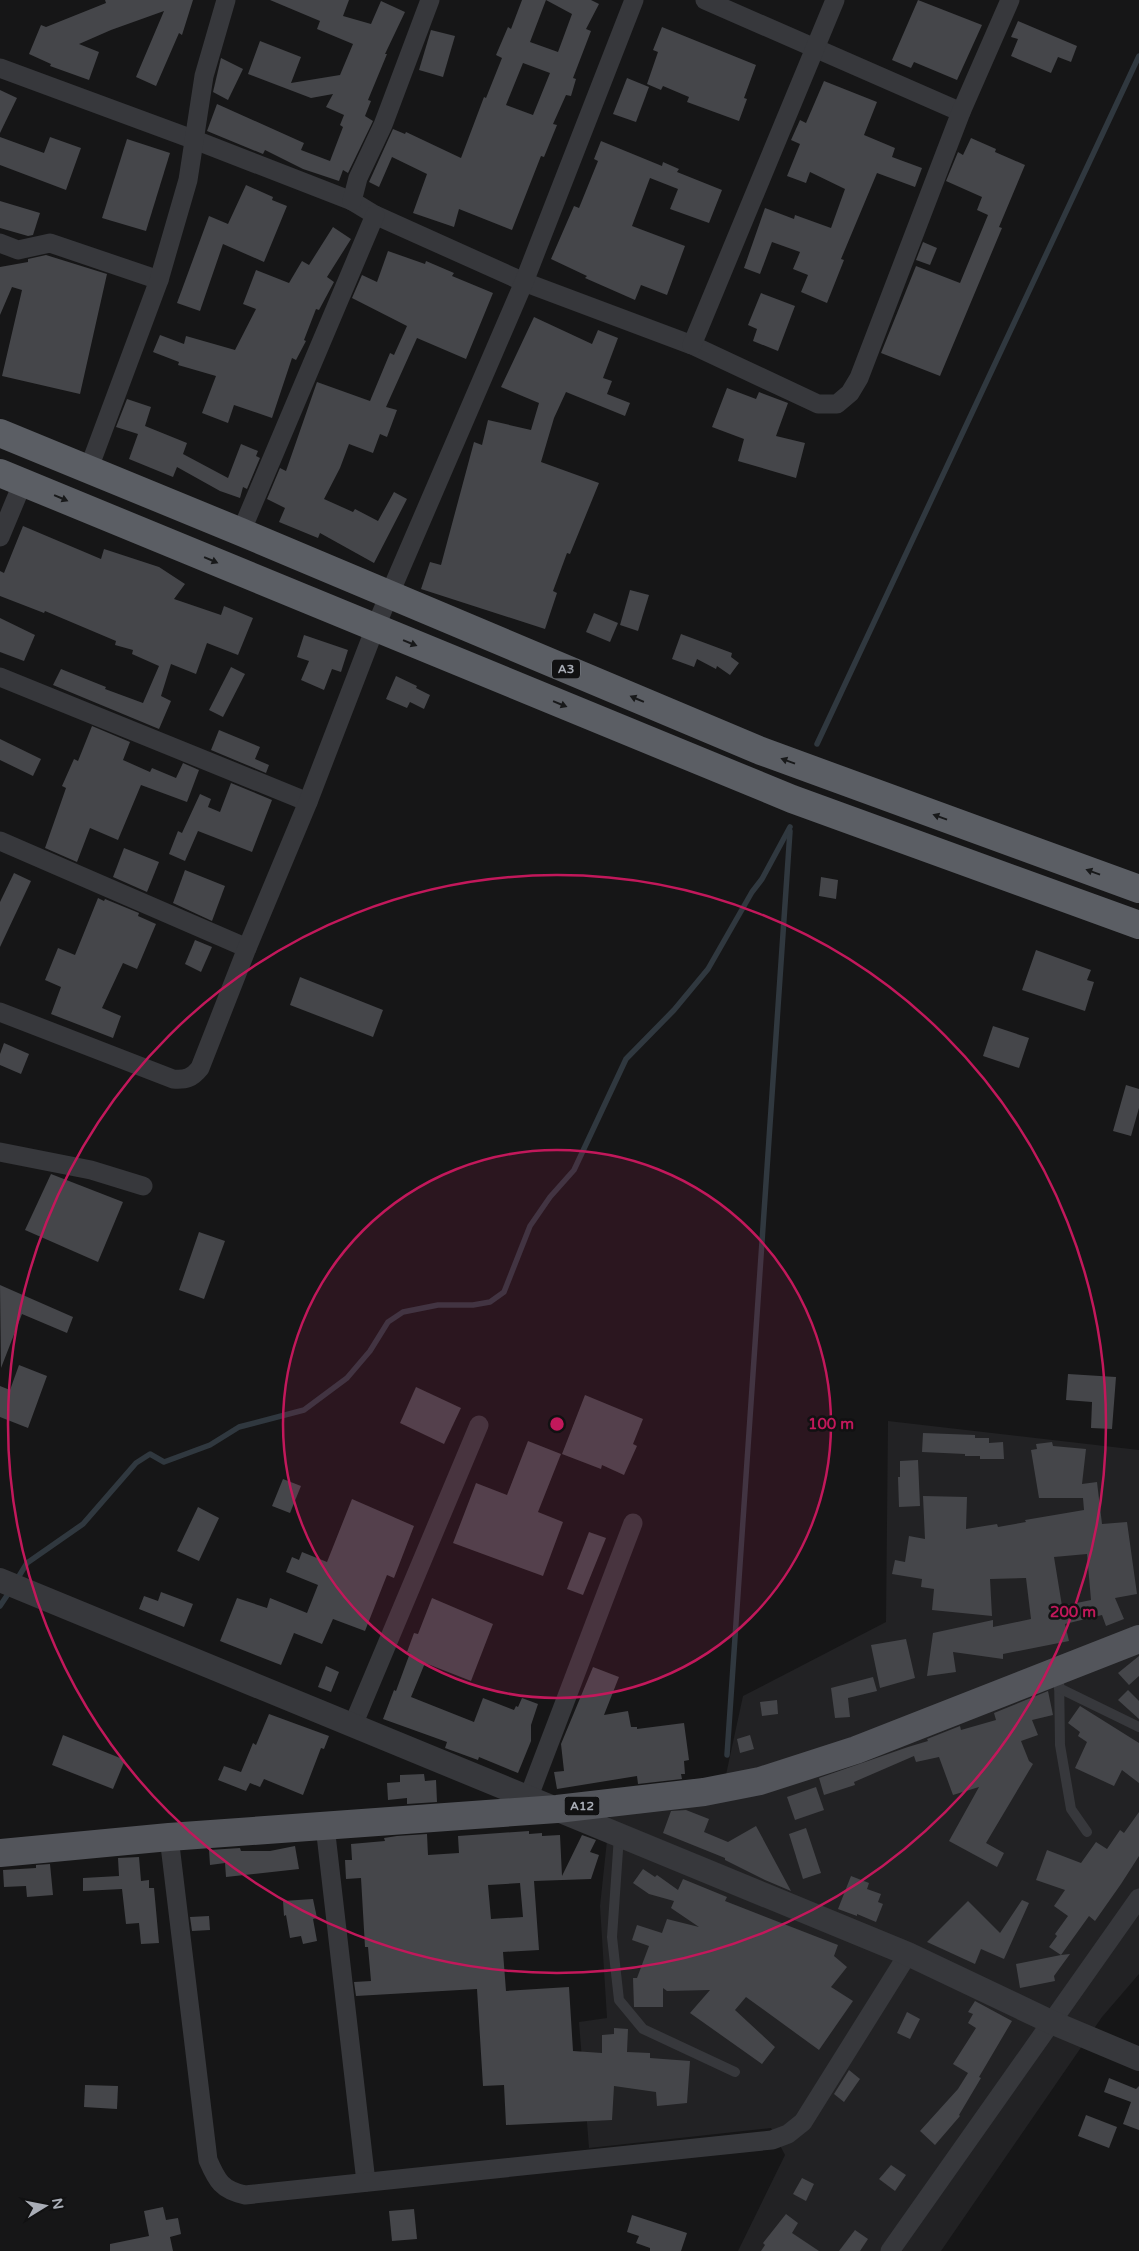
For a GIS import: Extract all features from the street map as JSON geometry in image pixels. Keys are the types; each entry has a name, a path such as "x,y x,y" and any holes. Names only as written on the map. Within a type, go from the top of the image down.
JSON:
{"highway":[{"name":"A3","path":"0,433 89,468 761,751 1139,889"},
{"path":"11,477 792,799 1139,925"}],"main road":[{"name":"A12","path":"0,1853 170,1837 557,1809 704,1792 760,1780 1059,1679 1139,1639"}],"street":[{"path":"89,468 159,280 188,180 204,76 226,0"},
{"path":"352,201 358,178 383,125 430,0"},
{"path":"0,1012 174,1079 184,1080 193,1076 206,1057 247,948 308,802 375,628 524,282 634,0"},
{"path":"705,0 961,112"},
{"path":"692,345 835,0"},
{"path":"0,68 195,140 352,201 375,216 524,282 692,345 818,404 837,404 850,393 859,378 961,112 1010,0"},
{"path":"241,532 375,216"},
{"path":"0,243 18,250 50,243 159,280"},
{"path":"0,537 11,477"},
{"path":"0,677 308,802"},
{"path":"0,841 247,948"},
{"path":"0,1152 91,1170 143,1186"},
{"path":"353,1725 479,1425"},
{"path":"529,1796 633,1523"},
{"path":"0,1580 529,1796 908,1954 1051,2022 1139,2059"},
{"path":"325,1826 366,2182"},
{"path":"170,1837 208,2160 216,2179 230,2192 246,2195 762,2141 788,2134 803,2122 908,1954"},
{"path":"890,2251 1139,1898"}],"lane":[{"path":"1059,1679 1139,1727"},
{"path":"1059,1679 1060,1745 1071,1809 1087,1832"},
{"path":"619,1835 612,1937 619,2000 642,2029 735,2072"}],"shaded area":[{"path":"888,1421 1139,1450 1139,1974 1102,2017 941,2251 738,2251 785,2155 771,2128 589,2148 579,2022 607,2018 600,1906 610,1812 724,1784 743,1696 886,1622"}],"building":[{"path":"105,0 193,0 182,35 179,33 156,86 136,77 164,11 79,44 99,52 89,80 50,66 51,64 29,54 41,25 46,27 106,3"},
{"path":"270,0 349,0 343,16 371,24 381,1 405,12 385,54 387,54 368,100 371,101 365,116 373,121 348,173 343,170 339,181 303,169 265,150 263,154 207,131 217,104 304,143 301,150 330,161 343,127 340,125 344,115 326,107 333,94 311,98 248,74 260,41 301,57 291,83 340,75 353,44 317,29 320,21"},
{"path":"522,0 546,0 591,0 599,4 586,29 591,31 573,78 576,79 571,96 566,95 553,124 557,125 544,157 541,156 512,230 459,209 454,227 413,213 427,174 392,157 379,187 369,182 393,129 405,134 406,132 461,158 484,97 486,98 502,58 496,55 508,27 511,29","holes":["546,0 572,14 558,52 530,42","523,63 550,73 533,115 506,105"]},
{"path":"918,0 982,25 957,80 914,62 911,68 892,60"},
{"path":"1018,21 1077,46 1071,62 1058,57 1051,73 1011,56 1018,39 1011,37"},
{"path":"662,27 756,65 744,98 747,99 739,121 687,102 689,97 663,86 661,90 647,84 658,52 653,50"},
{"path":"431,30 455,36 443,77 419,70"},
{"path":"221,58 243,69 228,100 213,92"},
{"path":"627,78 649,87 636,122 613,114"},
{"path":"824,81 877,102 864,135 895,148 892,157 922,168 915,187 877,173 841,259 844,260 827,303 801,292 808,275 793,269 800,252 772,242 760,274 744,268 765,208 794,219 795,215 831,228 845,189 810,172 806,183 787,176 800,144 791,140 800,120 806,123"},
{"path":"0,90 17,98 0,133"},
{"path":"0,137 44,153 50,137 81,148 66,190 0,165"},
{"path":"971,138 996,149 995,152 1025,165 999,227 1002,228 940,376 881,353 916,266 960,283 988,215 977,210 982,197 946,181 958,152 963,155"},
{"path":"127,139 170,153 146,231 102,218"},
{"path":"601,141 662,166 663,162 679,169 677,172 722,190 709,223 670,209 678,189 650,178 632,226 685,246 667,295 641,285 635,300 585,278 587,276 551,259 574,206 579,208 598,161 594,159"},
{"path":"246,185 273,197 272,200 287,206 264,262 223,244 200,311 177,303 209,216 228,224"},
{"path":"0,201 40,213 33,235 28,236 0,228"},
{"path":"333,227 351,239 327,277 334,282 319,310 316,309 304,340 306,341 296,360 292,358 272,418 234,405 228,423 202,413 216,376 178,365 179,362 153,352 160,335 184,344 186,336 235,350 256,309 243,304 256,270 289,283 302,261 309,265"},
{"path":"923,242 937,248 930,265 916,260"},
{"path":"388,251 425,264 426,261 454,273 452,276 493,293 466,359 417,338 386,407 397,410 387,437 380,434 373,453 349,444 340,468 324,499 353,512 355,509 378,521 394,492 407,499 374,563 320,533 318,538 279,522 285,508 267,499 280,468 286,471 317,382 370,401 390,353 394,355 407,326 352,298 362,275 377,282"},
{"path":"46,255 107,274 80,394 2,376 22,290 12,287 0,315 0,267 28,262 28,259"},
{"path":"761,293 795,306 778,351 753,341 757,329 748,325"},
{"path":"534,317 592,344 598,330 618,338 603,378 612,381 607,394 630,403 625,416 566,392 554,418 541,462 599,483 570,554 567,553 553,591 557,593 545,629 421,589 430,562 441,565 474,442 482,445 488,420 531,430 539,403 501,387"},
{"path":"727,388 756,399 759,392 788,403 776,436 805,443 796,478 738,461 744,439 712,427"},
{"path":"127,399 151,407 145,426 187,443 183,454 228,478 241,444 258,451 256,456 260,458 247,489 243,487 240,498 220,491 177,467 173,477 129,459 138,434 116,427"},
{"path":"23,526 101,559 104,549 159,567 185,584 174,599 221,615 224,606 253,618 238,655 207,643 196,674 171,664 161,696 171,701 159,729 53,685 61,669 106,687 105,689 143,703 159,666 132,654 133,650 115,645 116,641 45,611 44,613 0,596 0,571 4,573"},
{"path":"630,590 649,595 638,631 620,625"},
{"path":"594,613 618,623 610,642 586,632"},
{"path":"0,618 35,635 24,661 0,652"},
{"path":"681,634 732,653 731,657 739,663 730,675 717,666 716,669 697,659 694,667 672,659"},
{"path":"304,635 348,650 341,672 332,669 324,690 301,680 309,661 297,657"},
{"path":"231,667 245,674 223,717 209,710"},
{"path":"396,676 417,686 416,688 430,695 424,709 410,702 407,708 386,699"},
{"path":"92,726 130,742 123,760 150,772 152,768 176,778 183,763 199,770 187,802 141,785 118,840 90,828 77,862 45,848 66,788 62,786 74,759 78,761"},
{"path":"219,730 260,747 255,759 269,765 266,773 211,750"},
{"path":"0,739 41,759 33,776 0,760"},
{"path":"231,783 272,800 252,852 198,831 185,861 169,854 178,831 182,833 200,794 211,799 208,807 220,812"},
{"path":"124,848 159,862 147,892 113,877"},
{"path":"185,870 225,886 212,921 173,903"},
{"path":"14,873 31,881 0,947 0,902"},
{"path":"821,877 838,880 836,899 819,896"},
{"path":"98,898 139,913 138,916 156,924 137,969 123,963 102,1008 121,1016 113,1038 51,1014 61,987 45,980 58,948 75,955"},
{"path":"195,940 212,947 201,972 185,964"},
{"path":"1036,950 1091,970 1087,980 1094,982 1085,1011 1022,990"},
{"path":"300,977 383,1010 373,1037 290,1005"},
{"path":"993,1026 1029,1038 1019,1068 983,1056"},
{"path":"4,1043 29,1054 21,1074 0,1065 0,1054"},
{"path":"1126,1085 1139,1089 1139,1108 1131,1136 1113,1131"},
{"path":"51,1174 123,1202 98,1262 25,1230"},
{"path":"199,1232 225,1241 204,1299 179,1290"},
{"path":"0,1285 73,1317 67,1333 22,1314 1,1368"},
{"path":"19,1365 47,1376 28,1428 0,1417 0,1386 10,1390"},
{"path":"1068,1374 1116,1377 1112,1429 1091,1428 1092,1402 1066,1400"},
{"path":"416,1387 461,1408 444,1444 400,1423"},
{"path":"585,1395 643,1419 633,1444 637,1446 624,1475 602,1465 601,1469 562,1454"},
{"path":"923,1433 975,1435 975,1438 989,1438 989,1443 1003,1442 1004,1459 980,1459 980,1456 965,1456 965,1454 922,1452"},
{"path":"528,1441 561,1454 538,1512 563,1522 543,1576 453,1543 476,1483 507,1495"},
{"path":"1052,1442 1053,1446 1086,1449 1082,1484 1097,1482 1102,1524 1127,1522 1137,1594 1115,1598 1124,1619 1106,1626 1102,1615 1065,1624 1069,1641 1003,1654 1003,1659 953,1652 956,1672 927,1676 933,1633 993,1620 993,1627 1031,1619 1026,1578 990,1579 992,1616 932,1610 934,1589 921,1587 922,1579 892,1574 895,1560 905,1562 909,1536 925,1539 923,1496 967,1497 966,1529 997,1524 998,1527 1026,1522 1025,1520 1084,1510 1083,1498 1039,1498 1031,1450 1037,1449 1036,1444","holes":["1087,1554 1091,1600 1062,1606 1054,1557"]},
{"path":"918,1460 920,1506 899,1507 898,1477 900,1477 900,1461"},
{"path":"283,1479 301,1486 290,1513 272,1506"},
{"path":"352,1499 414,1526 394,1578 387,1575 365,1631 333,1619 322,1644 294,1633 281,1665 220,1641 237,1598 267,1608 270,1598 307,1613 318,1585 286,1572 292,1557 299,1560 302,1552 327,1562"},
{"path":"198,1507 219,1518 199,1561 177,1551"},
{"path":"589,1532 606,1538 583,1595 567,1589"},
{"path":"161,1592 193,1604 184,1627 139,1609 144,1596 158,1601"},
{"path":"432,1598 493,1624 471,1681 425,1663 411,1697 474,1722 483,1698 514,1710 516,1706 518,1707 522,1698 538,1704 531,1725 531,1741 518,1773 479,1757 478,1760 445,1748 447,1742 383,1719 410,1653 407,1652 414,1633 418,1634"},
{"path":"906,1639 915,1678 880,1688 871,1645"},
{"path":"1139,1656 1139,1676 1129,1685 1118,1673"},
{"path":"326,1666 339,1672 331,1692 318,1687"},
{"path":"593,1667 619,1677 604,1715 628,1711 631,1727 637,1727 637,1729 684,1723 689,1760 684,1761 685,1774 681,1774 682,1779 638,1784 637,1776 557,1789 554,1772 564,1771 561,1744"},
{"path":"873,1677 877,1691 848,1698 850,1717 835,1718 831,1688"},
{"path":"1128,1690 1139,1701 1139,1719 1118,1700"},
{"path":"1048,1691 1053,1715 1032,1720 1038,1735 1021,1741 1029,1761 1033,1764 986,1843 1004,1853 997,1867 949,1841 979,1787 953,1795 939,1757 916,1762 914,1756 854,1782 855,1785 824,1795 819,1778 928,1741 927,1739 960,1726 961,1730 996,1720 994,1713"},
{"path":"777,1700 778,1714 762,1716 760,1702"},
{"path":"1080,1706 1139,1743 1139,1783 1122,1770 1114,1786 1075,1768 1087,1742 1078,1736 1080,1732 1068,1723"},
{"path":"269,1714 329,1736 324,1749 321,1748 303,1795 264,1779 260,1787 250,1783 246,1791 218,1780 224,1766 241,1772 253,1743 256,1745"},
{"path":"63,1735 125,1760 113,1789 52,1765"},
{"path":"750,1735 754,1749 740,1753 737,1739"},
{"path":"424,1774 425,1781 436,1780 437,1802 407,1804 407,1798 388,1800 387,1783 400,1782 400,1775"},
{"path":"816,1787 824,1810 795,1820 787,1797"},
{"path":"686,1810 709,1819 704,1832 728,1842 756,1826 791,1891 725,1860 725,1858 663,1833 671,1811"},
{"path":"1139,1812 1139,1856 1095,1921 1089,1916 1061,1955 1049,1947 1057,1936 1055,1934 1068,1916 1054,1906 1065,1890 1036,1880 1047,1850 1081,1863 1096,1842 1107,1849 1120,1830 1124,1833"},
{"path":"806,1828 821,1873 803,1879 789,1834"},
{"path":"529,1831 529,1834 542,1833 542,1836 560,1835 562,1876 582,1835 596,1840 590,1852 599,1855 591,1879 534,1881 539,1950 503,1952 506,1991 569,1987 573,2051 602,2053 602,2035 614,2034 614,2028 628,2029 627,2052 650,2053 650,2058 690,2061 687,2103 657,2106 656,2092 614,2086 612,2120 506,2125 504,2085 483,2086 477,1989 356,1996 354,1982 371,1981 368,1947 365,1947 361,1878 346,1879 345,1860 352,1860 351,1844 385,1841 384,1838 397,1836 427,1834 428,1855 459,1853 458,1836","holes":["520,1883 523,1917 491,1919 488,1885"]},
{"path":"295,1846 299,1869 226,1877 225,1863 210,1865 209,1850 240,1848 241,1851 270,1851"},
{"path":"139,1857 141,1881 149,1880 149,1888 154,1888 159,1943 141,1944 139,1923 126,1924 122,1889 83,1891 83,1878 119,1876 118,1858"},
{"path":"50,1864 53,1895 27,1897 26,1886 4,1887 3,1870 36,1868 36,1865"},
{"path":"643,1869 655,1877 657,1875 678,1890 683,1879 727,1897 725,1901 838,1945 834,1956 847,1967 831,1987 853,2001 819,2050 746,1997 735,2010 775,2047 762,2064 690,2013 710,1990 667,1991 663,1988 663,2007 634,2007 633,1978 637,1978 649,1946 632,1940 637,1925 662,1933 667,1919 699,1927 671,1908 674,1901 649,1894 633,1883"},
{"path":"851,1876 869,1883 867,1889 881,1894 878,1902 883,1904 876,1922 838,1909"},
{"path":"313,1899 317,1918 313,1919 317,1941 303,1944 301,1936 290,1938 286,1915 284,1916 283,1901"},
{"path":"1022,1900 1029,1903 1004,1959 981,1949 975,1964 927,1942 968,1901 1000,1933"},
{"path":"209,1916 210,1930 192,1931 190,1917"},
{"path":"1070,1954 1054,1976 1055,1981 1020,1988 1016,1964"},
{"path":"975,2001 1012,2021 979,2077 981,2078 960,2116 935,2145 920,2131 958,2089 968,2073 953,2064 976,2028 968,2023 973,2014 968,2012"},
{"path":"907,2012 920,2019 910,2039 897,2033"},
{"path":"849,2070 860,2079 844,2102 834,2094"},
{"path":"1109,2078 1136,2089 1139,2086 1139,2130 1123,2124 1131,2102 1104,2092"},
{"path":"85,2085 118,2086 117,2109 84,2107"},
{"path":"1086,2115 1117,2127 1109,2148 1078,2136"},
{"path":"891,2165 906,2175 895,2191 879,2179"},
{"path":"802,2178 814,2184 806,2201 793,2194"},
{"path":"163,2207 166,2220 178,2218 181,2234 170,2237 173,2251 110,2251 110,2244 149,2236 144,2211"},
{"path":"414,2209 417,2239 392,2241 389,2211"},
{"path":"786,2214 798,2223 792,2233 819,2251 761,2251 765,2245 763,2243"},
{"path":"632,2215 687,2233 681,2251 650,2251 650,2248 636,2243 639,2236 627,2232"},
{"path":"855,2230 868,2239 860,2251 839,2251"}],"waterway":[{"path":"817,744 1139,56"},
{"path":"16,1581 27,1563 83,1524 136,1463 150,1454 164,1462 210,1445 239,1427 304,1410 347,1378 370,1351 388,1322 403,1312 438,1305 473,1305 490,1302 504,1292 530,1226 550,1197 574,1170 626,1059 674,1010 708,969 752,892 762,879 790,827"},
{"path":"727,1755 790,831"},
{"path":"0,1606 10,1591"}]}
